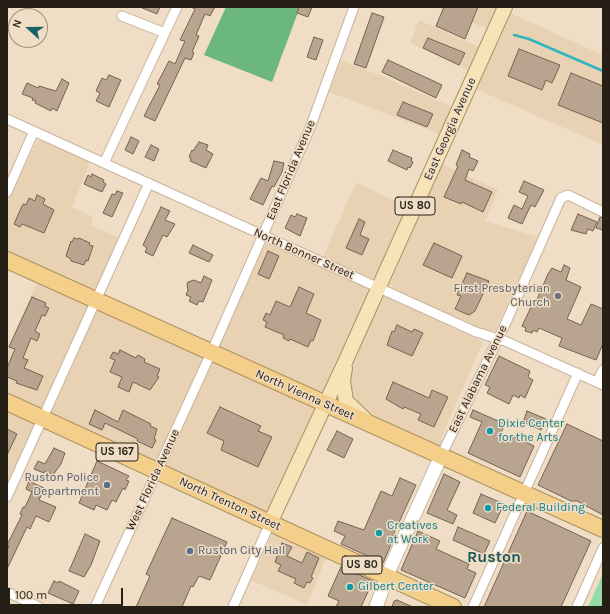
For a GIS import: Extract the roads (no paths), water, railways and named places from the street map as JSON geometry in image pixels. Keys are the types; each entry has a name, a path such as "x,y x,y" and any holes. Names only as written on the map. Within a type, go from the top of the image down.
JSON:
{"highway":[{"name":"North Vienna Street","path":"7,260 603,529"},
{"name":"North Trenton Street","path":"7,402 158,470 453,607"}],"main road":[{"name":"East Georgia Avenue","path":"325,404 379,288 505,7"},
{"path":"346,360 343,381 346,401 362,417 386,432"},
{"name":"US 80","path":"270,523 325,404"},
{"path":"376,607 391,566 441,456"}],"street":[{"path":"104,163 177,7"},
{"name":"East Florida Avenue","path":"211,353 310,128 354,7"},
{"path":"122,16 165,33"},
{"name":"North Bonner Street","path":"7,119 476,332 497,338 600,384"},
{"path":"7,192 34,131"},
{"path":"7,497 150,183"},
{"name":"East Alabama Avenue","path":"441,456 504,326 561,198 568,195 603,212"},
{"name":"West Florida Avenue","path":"95,607 211,353"},
{"path":"600,384 603,370"},
{"path":"473,607 578,374"},
{"path":"233,607 270,523"},
{"path":"577,607 603,548"},
{"path":"7,592 39,607"}],"waterway":[{"path":"514,35 529,39 603,71"}],"place":[{"name":"First Presbyterian Church","path":"558,296"},
{"name":"Dixie Center for the Arts","path":"490,431"},
{"name":"Ruston Police Department","path":"107,485"},
{"name":"Federal Building","path":"488,508"},
{"name":"Creatives at Work","path":"379,533"},
{"name":"Ruston City Hall","path":"190,551"},
{"name":"Gilbert Center","path":"350,587"}],"district":[{"name":"Ruston","path":"494,557"}]}
